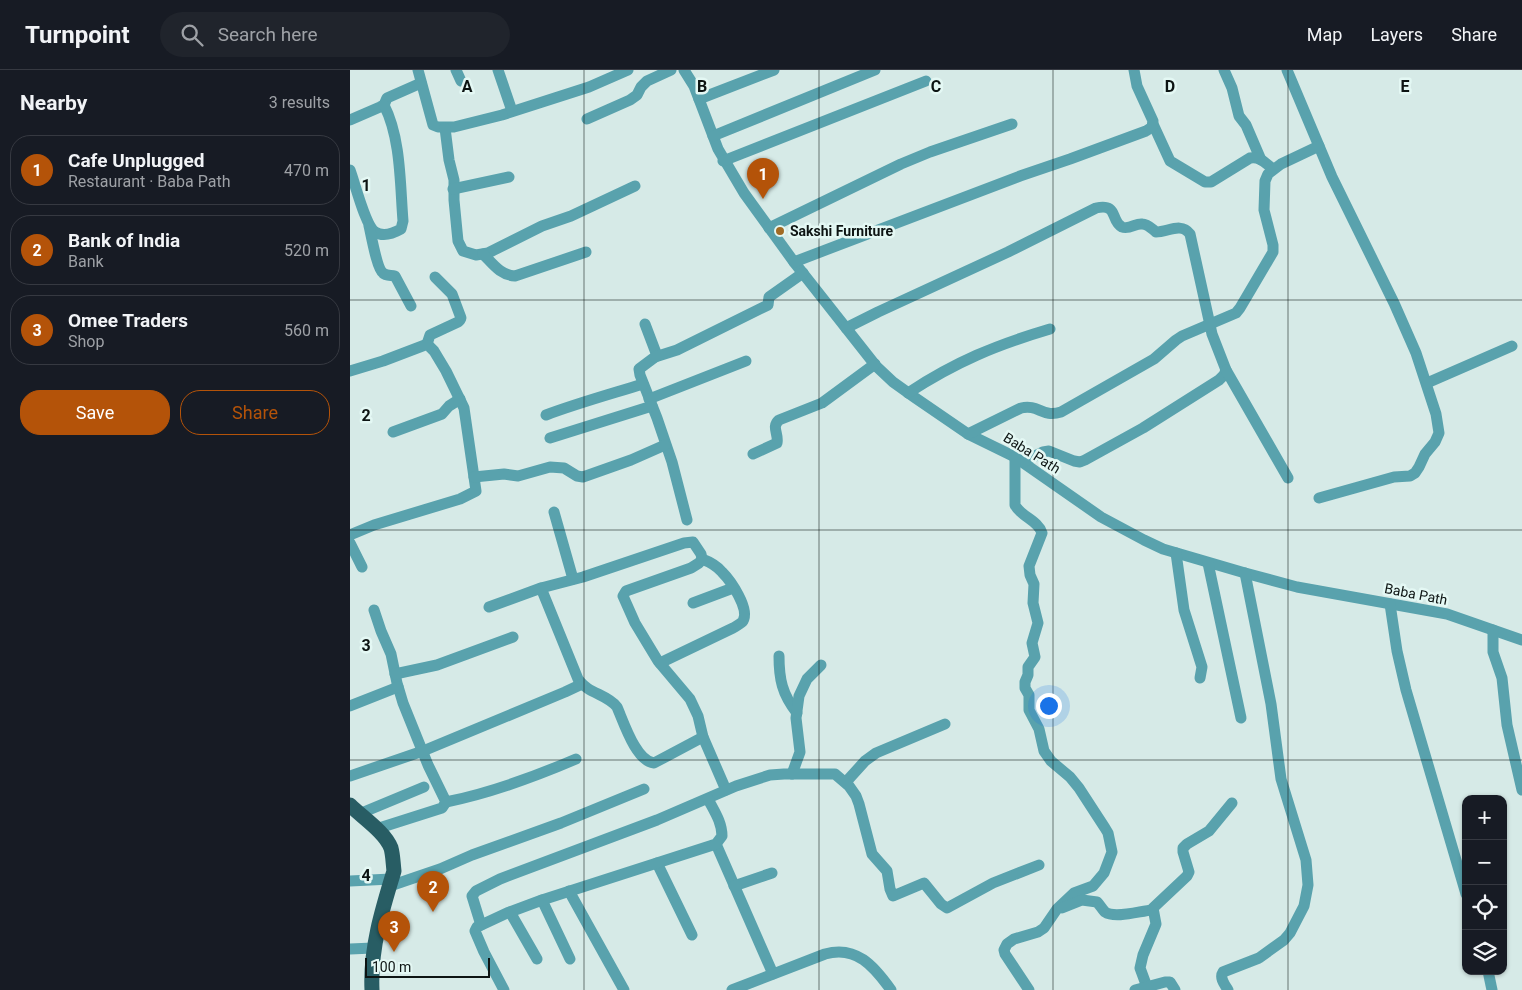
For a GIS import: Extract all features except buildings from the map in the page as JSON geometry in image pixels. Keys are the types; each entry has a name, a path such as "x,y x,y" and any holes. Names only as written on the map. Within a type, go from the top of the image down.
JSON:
{"main road":[{"path":"354,809 384,836 393,858 394,871 373,948 372,990"}],"street":[{"path":"418,70 433,125 445,128 512,111 589,87 628,70"},
{"path":"456,70 461,81"},
{"path":"498,70 512,111"},
{"path":"587,119 630,100 637,95 647,81 671,70"},
{"name":"Baba Path","path":"684,70 694,86 723,161 803,274 874,364 893,382 968,434 1019,459 1101,517 1144,540 1176,554 1245,574 1312,590 1447,614 1522,640"},
{"path":"699,99 774,70"},
{"path":"713,136 875,70"},
{"path":"1134,70 1138,86 1153,124 1170,161 1205,182 1211,182 1250,158 1256,157 1273,170"},
{"path":"1224,70 1232,88 1239,116 1246,125 1261,160"},
{"path":"1287,70 1332,178 1419,358 1436,414 1439,432 1438,437 1425,454 1419,467 1410,476 1394,477 1319,498"},
{"path":"723,161 926,81"},
{"path":"350,120 384,105 387,98 421,83"},
{"path":"350,170 365,217 375,232 380,234 399,230 403,226 397,153 389,114 384,105"},
{"path":"769,228 901,164 1012,124"},
{"path":"794,262 1020,176 1070,160 1146,131 1153,124"},
{"path":"445,128 449,160 454,180 455,214 460,247 468,253 476,255 488,253 542,226 571,216 635,186"},
{"path":"968,434 1022,408 1034,408 1047,414 1061,412 1154,359 1176,340 1231,316 1240,308 1273,252 1264,210 1265,181 1268,174 1319,146"},
{"path":"454,189 509,177"},
{"path":"846,328 1102,206 1110,209 1123,227 1127,228 1140,224 1148,226 1156,232 1183,228 1190,234 1209,324 1226,370 1288,478"},
{"path":"369,224 380,271 385,275 395,276 411,306"},
{"path":"483,254 502,273 515,276 586,252"},
{"path":"687,520 672,462 639,369 655,357 677,350 768,305 769,297 803,274"},
{"path":"350,371 427,344 430,336 460,320 461,318 452,294 435,277"},
{"path":"645,324 656,353 655,357"},
{"path":"908,393 946,369 977,354 1010,341 1050,329"},
{"path":"350,535 374,525 460,499 476,491 465,413 460,399 434,351 427,344"},
{"path":"1427,383 1512,346"},
{"path":"550,438 651,402 746,360"},
{"path":"753,454 777,442 774,426 779,420 822,403 874,364"},
{"path":"1029,990 1007,958 1004,950 1005,946 1014,939 1038,932 1044,928 1056,911 1074,893 1091,888 1104,873 1111,857 1112,848 1105,828 1075,782 1046,756 1039,729 1029,710 1029,695 1024,685 1028,676 1028,667 1035,656 1032,640 1038,626 1033,603 1034,584 1029,566 1042,533 1039,526 1016,508 1014,500 1019,459 1049,451 1080,462 1092,457 1143,428 1219,380 1226,370"},
{"path":"546,415 577,403 643,384"},
{"path":"393,432 442,414 449,406 460,399"},
{"path":"474,477 504,474 518,476 550,466 564,468 577,476 583,477 631,460 665,445"},
{"path":"554,512 573,579"},
{"path":"489,607 541,588 688,542 694,544 702,559 714,564 723,572 744,607 742,623 660,663"},
{"path":"350,543 362,568"},
{"path":"1176,554 1184,610 1202,667 1200,678"},
{"path":"702,559 691,568 636,587 624,593 624,598 636,623 660,663 690,699 698,716 703,737 726,790"},
{"path":"1208,563 1241,718"},
{"path":"1228,990 1221,974 1259,958 1284,940 1290,933 1304,906 1308,885 1306,860 1281,779 1271,704 1245,574"},
{"path":"541,588 578,679 591,691 613,702 636,747 645,760 654,763 703,737"},
{"path":"693,603 733,588"},
{"path":"1390,604 1397,651 1406,690 1463,885"},
{"path":"374,610 380,631 391,654 398,687 414,732 446,802"},
{"path":"1493,630 1493,652 1502,678 1507,725 1522,790"},
{"path":"395,674 437,664 513,637"},
{"path":"779,656 780,676 785,695 796,713"},
{"path":"792,774 800,752 796,713 799,696 807,678 821,665"},
{"path":"350,776 423,751 582,684"},
{"path":"350,706 398,687"},
{"path":"846,782 865,761 876,753 944,724"},
{"path":"376,829 442,808 446,802 504,787 576,759"},
{"path":"481,924 472,896 476,891 657,820 726,790 770,775 835,774 846,782 853,790 860,804 872,854 887,871 890,890 893,896 924,883 946,908 993,883 1040,864"},
{"path":"354,809 424,788"},
{"path":"350,880 391,882 440,869 472,855 561,823 644,788"},
{"path":"504,990 475,931 477,927 542,900 716,844 722,836 722,829 708,799"},
{"path":"1175,990 1170,982 1141,988 1140,968 1142,955 1156,924 1152,910 1155,904 1190,872 1183,852 1184,848 1209,831 1232,803"},
{"path":"716,844 773,974"},
{"path":"657,864 692,935"},
{"path":"734,886 772,873"},
{"path":"569,892 624,990"},
{"path":"542,900 570,959"},
{"path":"1056,911 1082,900 1097,902 1105,912 1110,914 1152,910"},
{"path":"510,912 537,959"},
{"path":"350,949 373,948"},
{"path":"732,990 825,954 841,951 850,953 870,965 891,990"},
{"path":"1489,975 1492,990"}],"place":[{"name":"Cafe Unplugged","path":"763,199"},
{"name":"Sakshi Furniture","path":"780,231"},
{"name":"Bank of India","path":"433,912"},
{"name":"Omee Traders","path":"394,952"}]}
